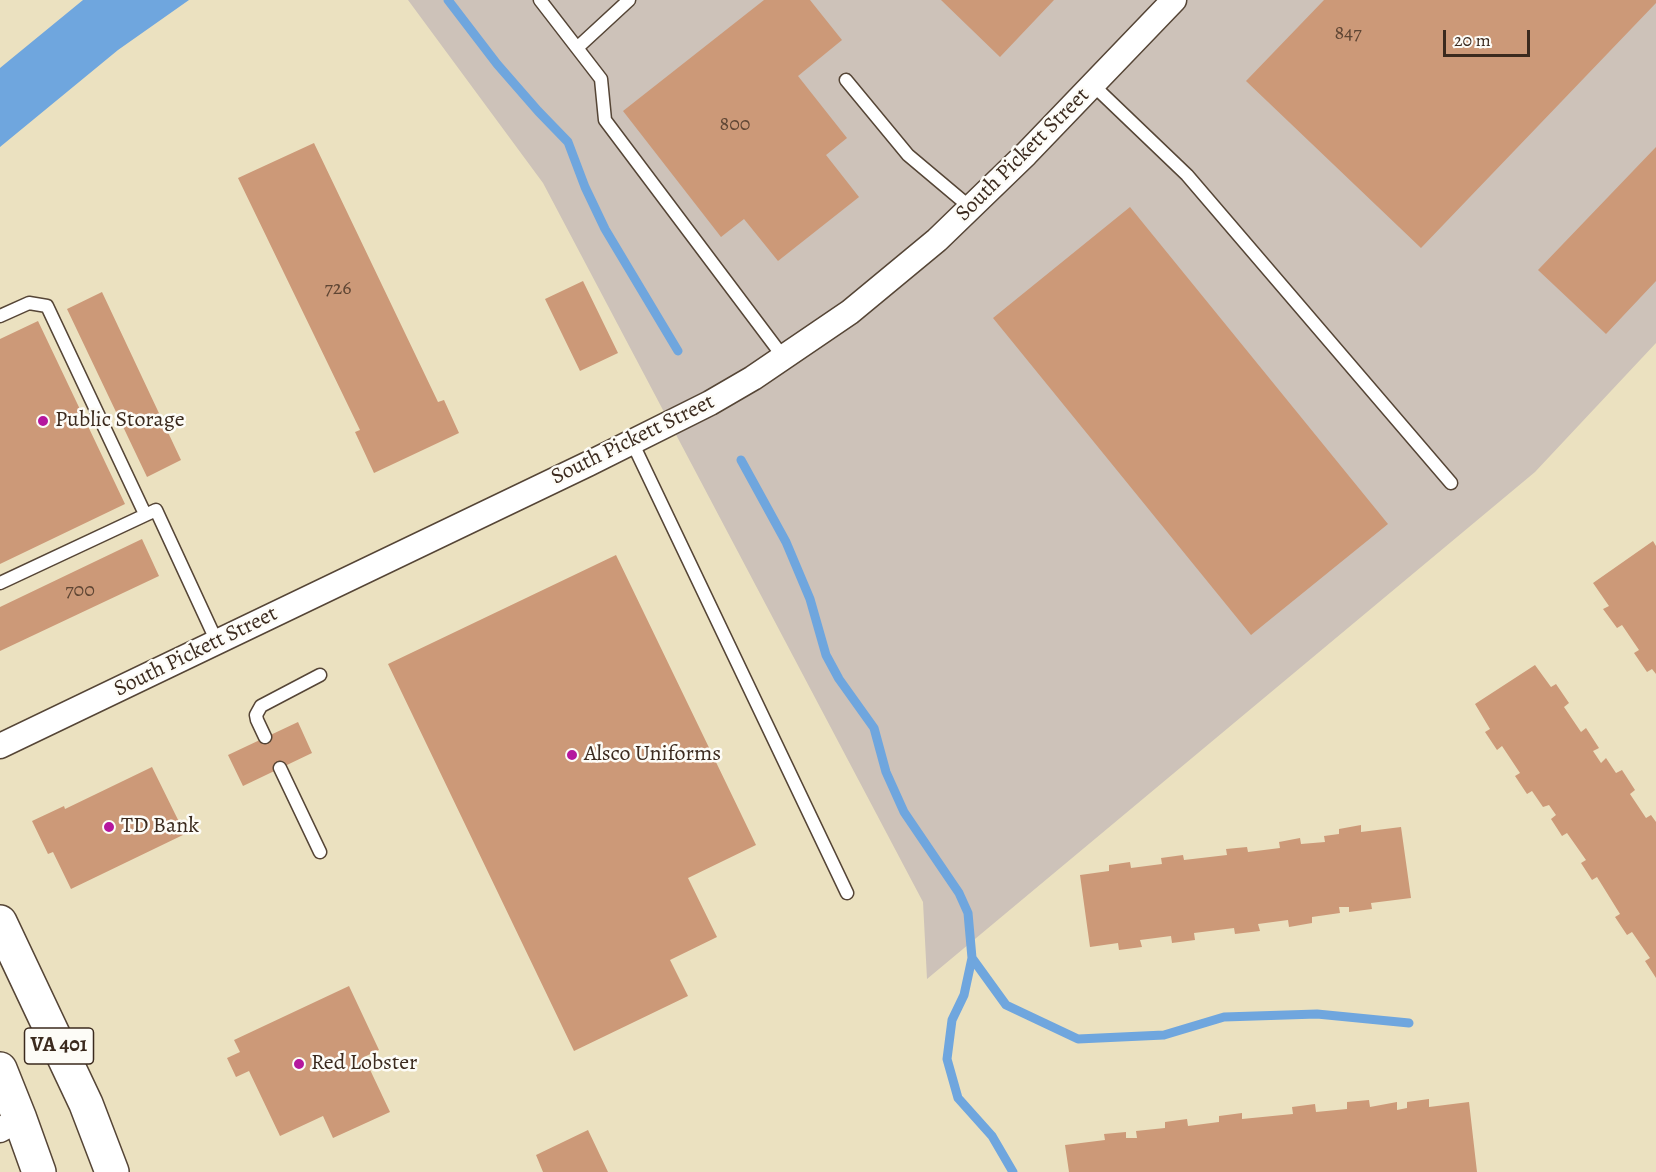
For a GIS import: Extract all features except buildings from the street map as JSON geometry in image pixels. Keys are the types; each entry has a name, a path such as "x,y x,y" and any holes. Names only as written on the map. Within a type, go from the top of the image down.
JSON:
{"main road":[{"name":"VA 401","path":"0,922 86,1104 112,1172"},
{"name":"VA 401","path":"0,1069 10,1124 39,1172"}],"street":[{"name":"South Pickett Street","path":"0,746 632,442 710,403 784,358 884,285 971,208 1174,0"}],"lane":[{"path":"540,0 601,79 605,120 784,358"},
{"path":"577,48 629,0"},
{"path":"846,80 908,155 971,208"},
{"path":"1093,85 1187,175 1451,483"},
{"path":"0,316 29,303 47,306 145,514"},
{"path":"632,442 847,893"},
{"path":"0,583 156,510 218,642"},
{"path":"265,737 256,715 261,706 320,675"},
{"path":"280,768 320,852"}],"shaded area":[{"path":"408,0 1656,0 1656,343 1535,472 927,979 923,902 543,183"}],"water":[{"path":"83,0 189,0 118,50 0,147 0,68"}],"waterway":[{"path":"448,0 497,64 568,142 585,187 605,229 678,351"},
{"path":"741,460 786,542 810,599 826,655 839,679 874,728 886,772 904,812 959,893 968,913 972,958 964,995 952,1020 947,1059 958,1098 992,1136 1013,1172"},
{"path":"972,958 1006,1005 1078,1039 1164,1035 1224,1017 1317,1014 1409,1023"}],"place":[{"name":"Public Storage","path":"43,421"},
{"name":"Alsco Uniforms","path":"572,755"},
{"name":"TD Bank","path":"109,827"},
{"name":"Red Lobster","path":"299,1064"}]}
